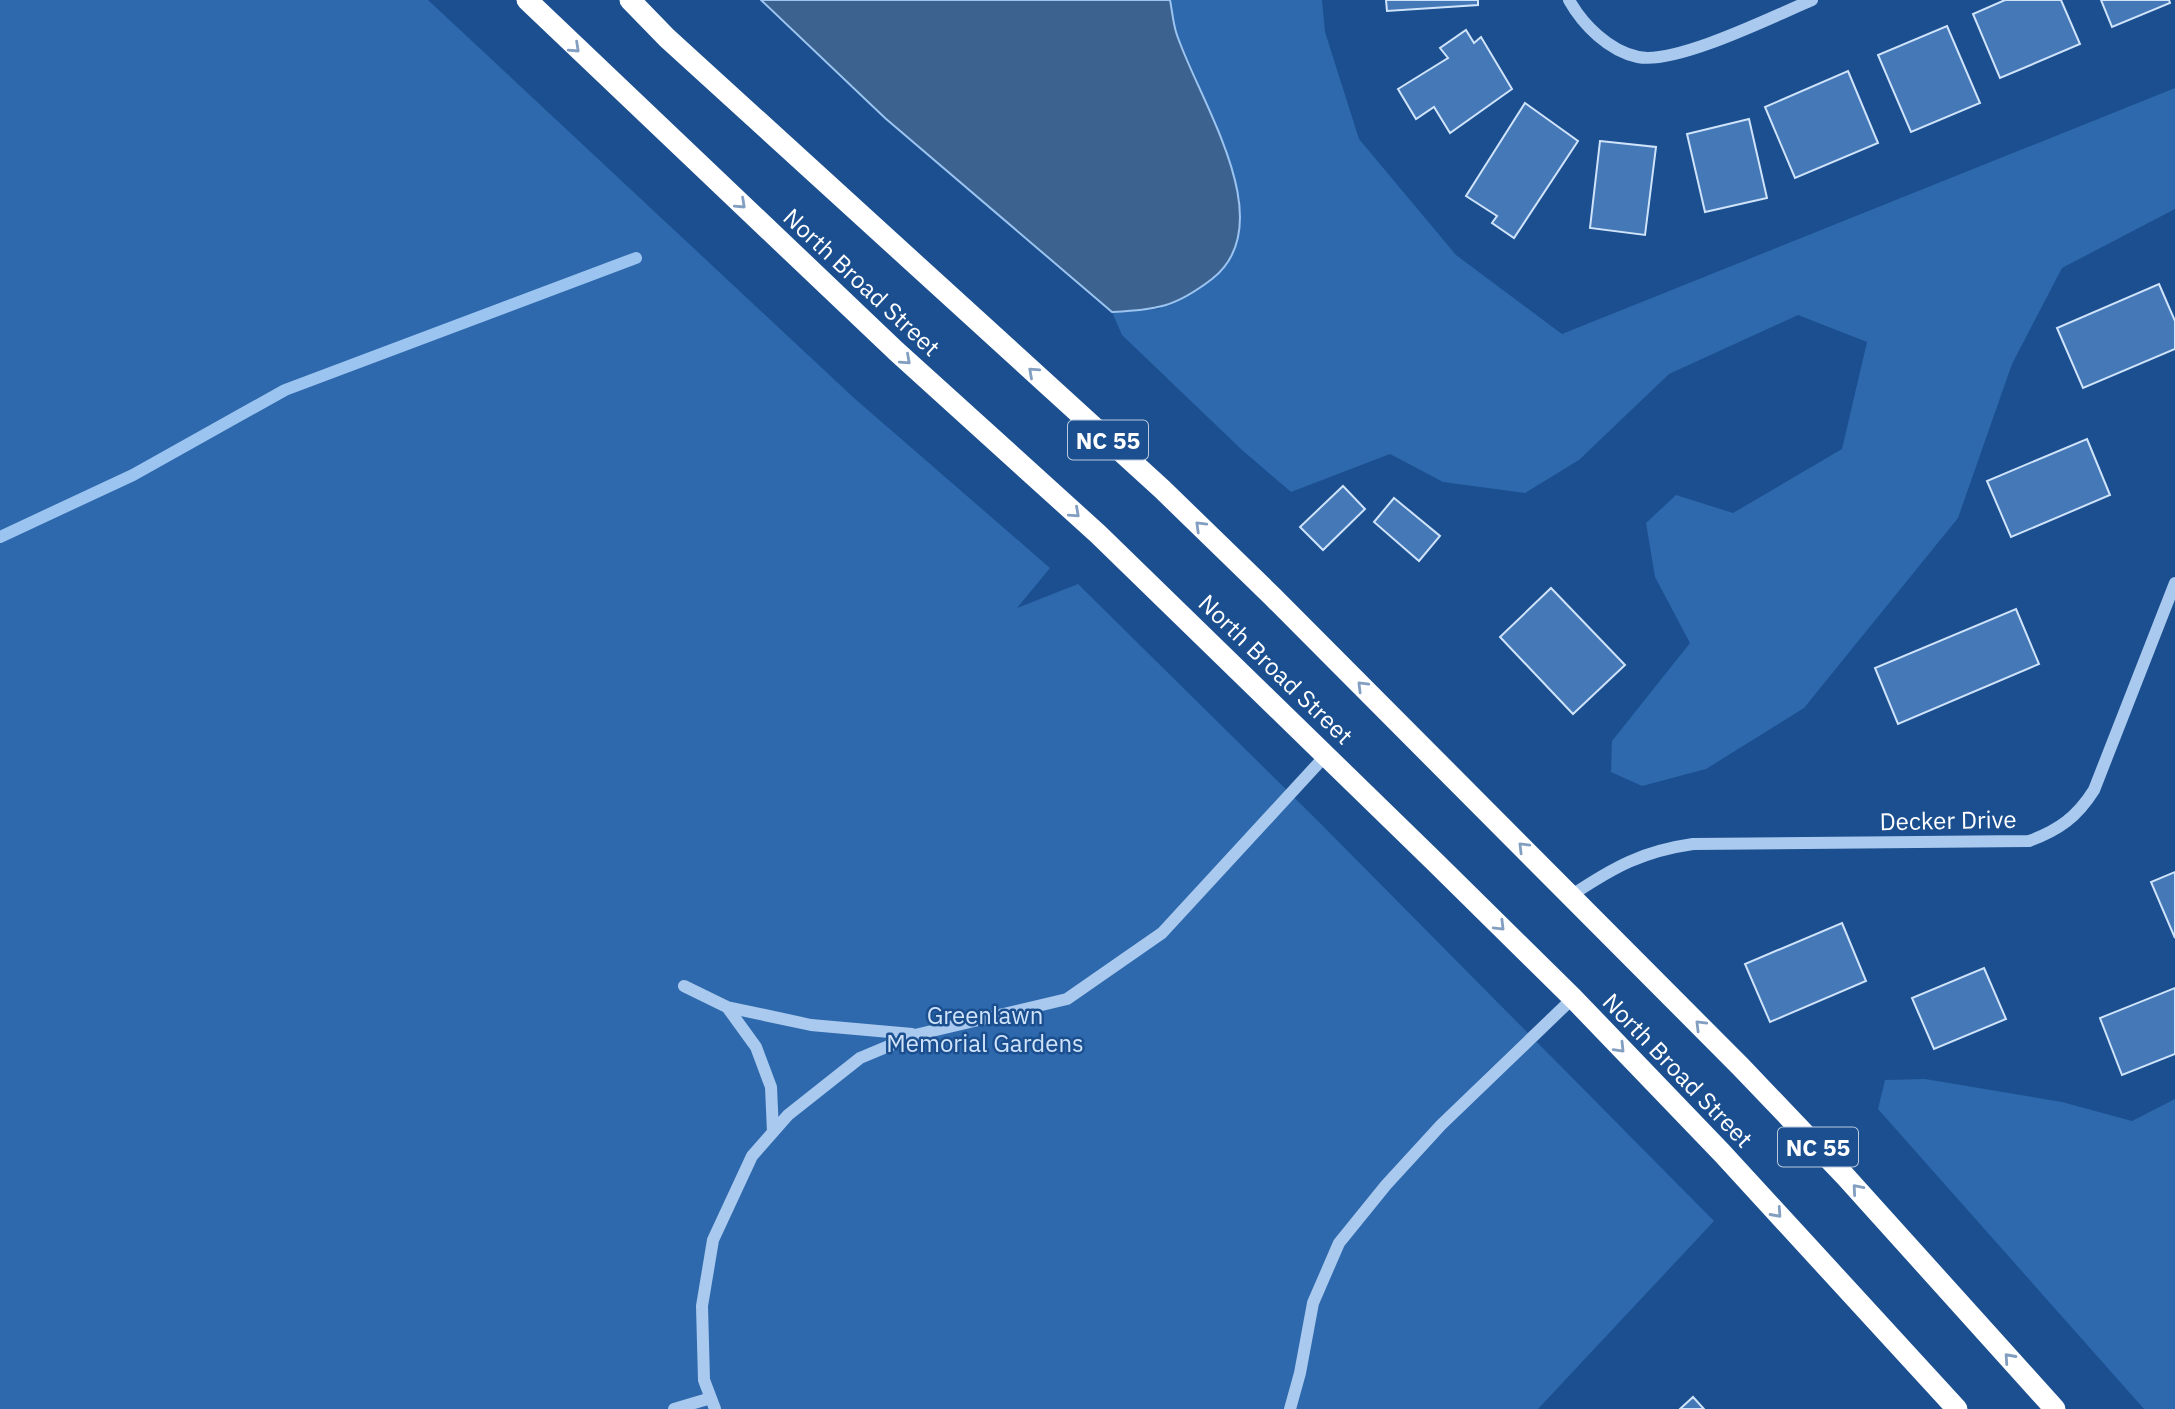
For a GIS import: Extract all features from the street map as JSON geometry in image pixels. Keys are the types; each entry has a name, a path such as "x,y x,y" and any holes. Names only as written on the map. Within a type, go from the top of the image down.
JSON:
{"highway":[{"name":"North Broad Street","path":"527,0 896,351 1098,534 1573,998 1722,1153 1957,1409"},
{"name":"North Broad Street","path":"630,0 667,38 1162,489 1572,895 1845,1175 2054,1409"}],"street":[{"path":"1569,0 1576,12 1606,43 1639,57 1682,54 1812,0"},
{"name":"Decker Drive","path":"1572,895 1601,875 1635,858 1662,848 1693,844 2029,841 2048,834 2082,809 2094,790 2175,583"},
{"path":"674,1409 713,1404 704,1380 702,1306 713,1240 752,1156 788,1115 860,1058 915,1035 1067,999 1162,933 1326,755"},
{"path":"684,986 727,1007 811,1025 915,1035"},
{"path":"1290,1409 1300,1373 1313,1303 1339,1243 1386,1185 1441,1125 1573,998"},
{"path":"727,1007 756,1046 771,1087 773,1132"}],"green space":[{"name":"Greenlawn Memorial Gardens","path":"0,0 428,0 854,398 1050,568 1017,608 1078,584 1316,819 1714,1221 1538,1409 0,1409"},
{"path":"1170,0 1322,0 1325,32 1359,139 1456,255 1562,334 2175,88 2175,209 2062,268 2012,364 1958,518 1804,708 1706,769 1642,786 1611,772 1612,741 1690,643 1655,577 1646,523 1676,495 1733,513 1842,449 1867,342 1798,315 1669,374 1579,460 1525,493 1443,482 1390,454 1291,492 1242,450 1122,335 1112,312 1159,309 1240,201 1217,125 1176,32"},
{"path":"1925,1079 2062,1102 2132,1121 2175,1099 2175,1409 2144,1409 1878,1109 1885,1080"}],"shaded area":[{"path":"761,0 1170,0 1176,32 1216,124 1238,194 1240,226 1232,255 1212,279 1187,296 1154,308 1112,312 885,118"}],"building":[{"path":"1386,0 1478,0 1478,5 1387,11"},
{"path":"2005,0 2061,0 2080,44 2000,78 1973,14"},
{"path":"2101,0 2169,0 2170,3 2112,27"},
{"path":"1947,26 1980,103 1911,132 1878,55"},
{"path":"1466,30 1474,43 1481,37 1512,89 1450,133 1434,107 1416,119 1398,89 1448,58 1440,48"},
{"path":"1848,71 1878,143 1795,178 1765,107"},
{"path":"1525,103 1578,141 1514,238 1492,223 1497,216 1466,196"},
{"path":"1749,119 1767,198 1705,212 1687,134"},
{"path":"1600,141 1656,147 1645,235 1590,228"},
{"path":"2159,284 2175,321 2175,349 2083,388 2057,328"},
{"path":"2087,439 2110,495 2011,537 1987,481"},
{"path":"1343,486 1365,509 1323,550 1300,527"},
{"path":"1394,498 1440,536 1419,561 1374,522"},
{"path":"1551,588 1625,665 1573,714 1500,637"},
{"path":"2016,609 2039,664 1898,724 1875,668"},
{"path":"2175,872 2175,938 2151,882"},
{"path":"1842,923 1866,981 1770,1022 1745,964"},
{"path":"1984,968 2006,1019 1934,1049 1912,998"},
{"path":"2175,988 2175,1054 2122,1075 2100,1018"},
{"path":"1693,1397 1704,1409 1680,1409"}],"waterway":[{"path":"0,537 133,475 285,390 636,258"}]}
